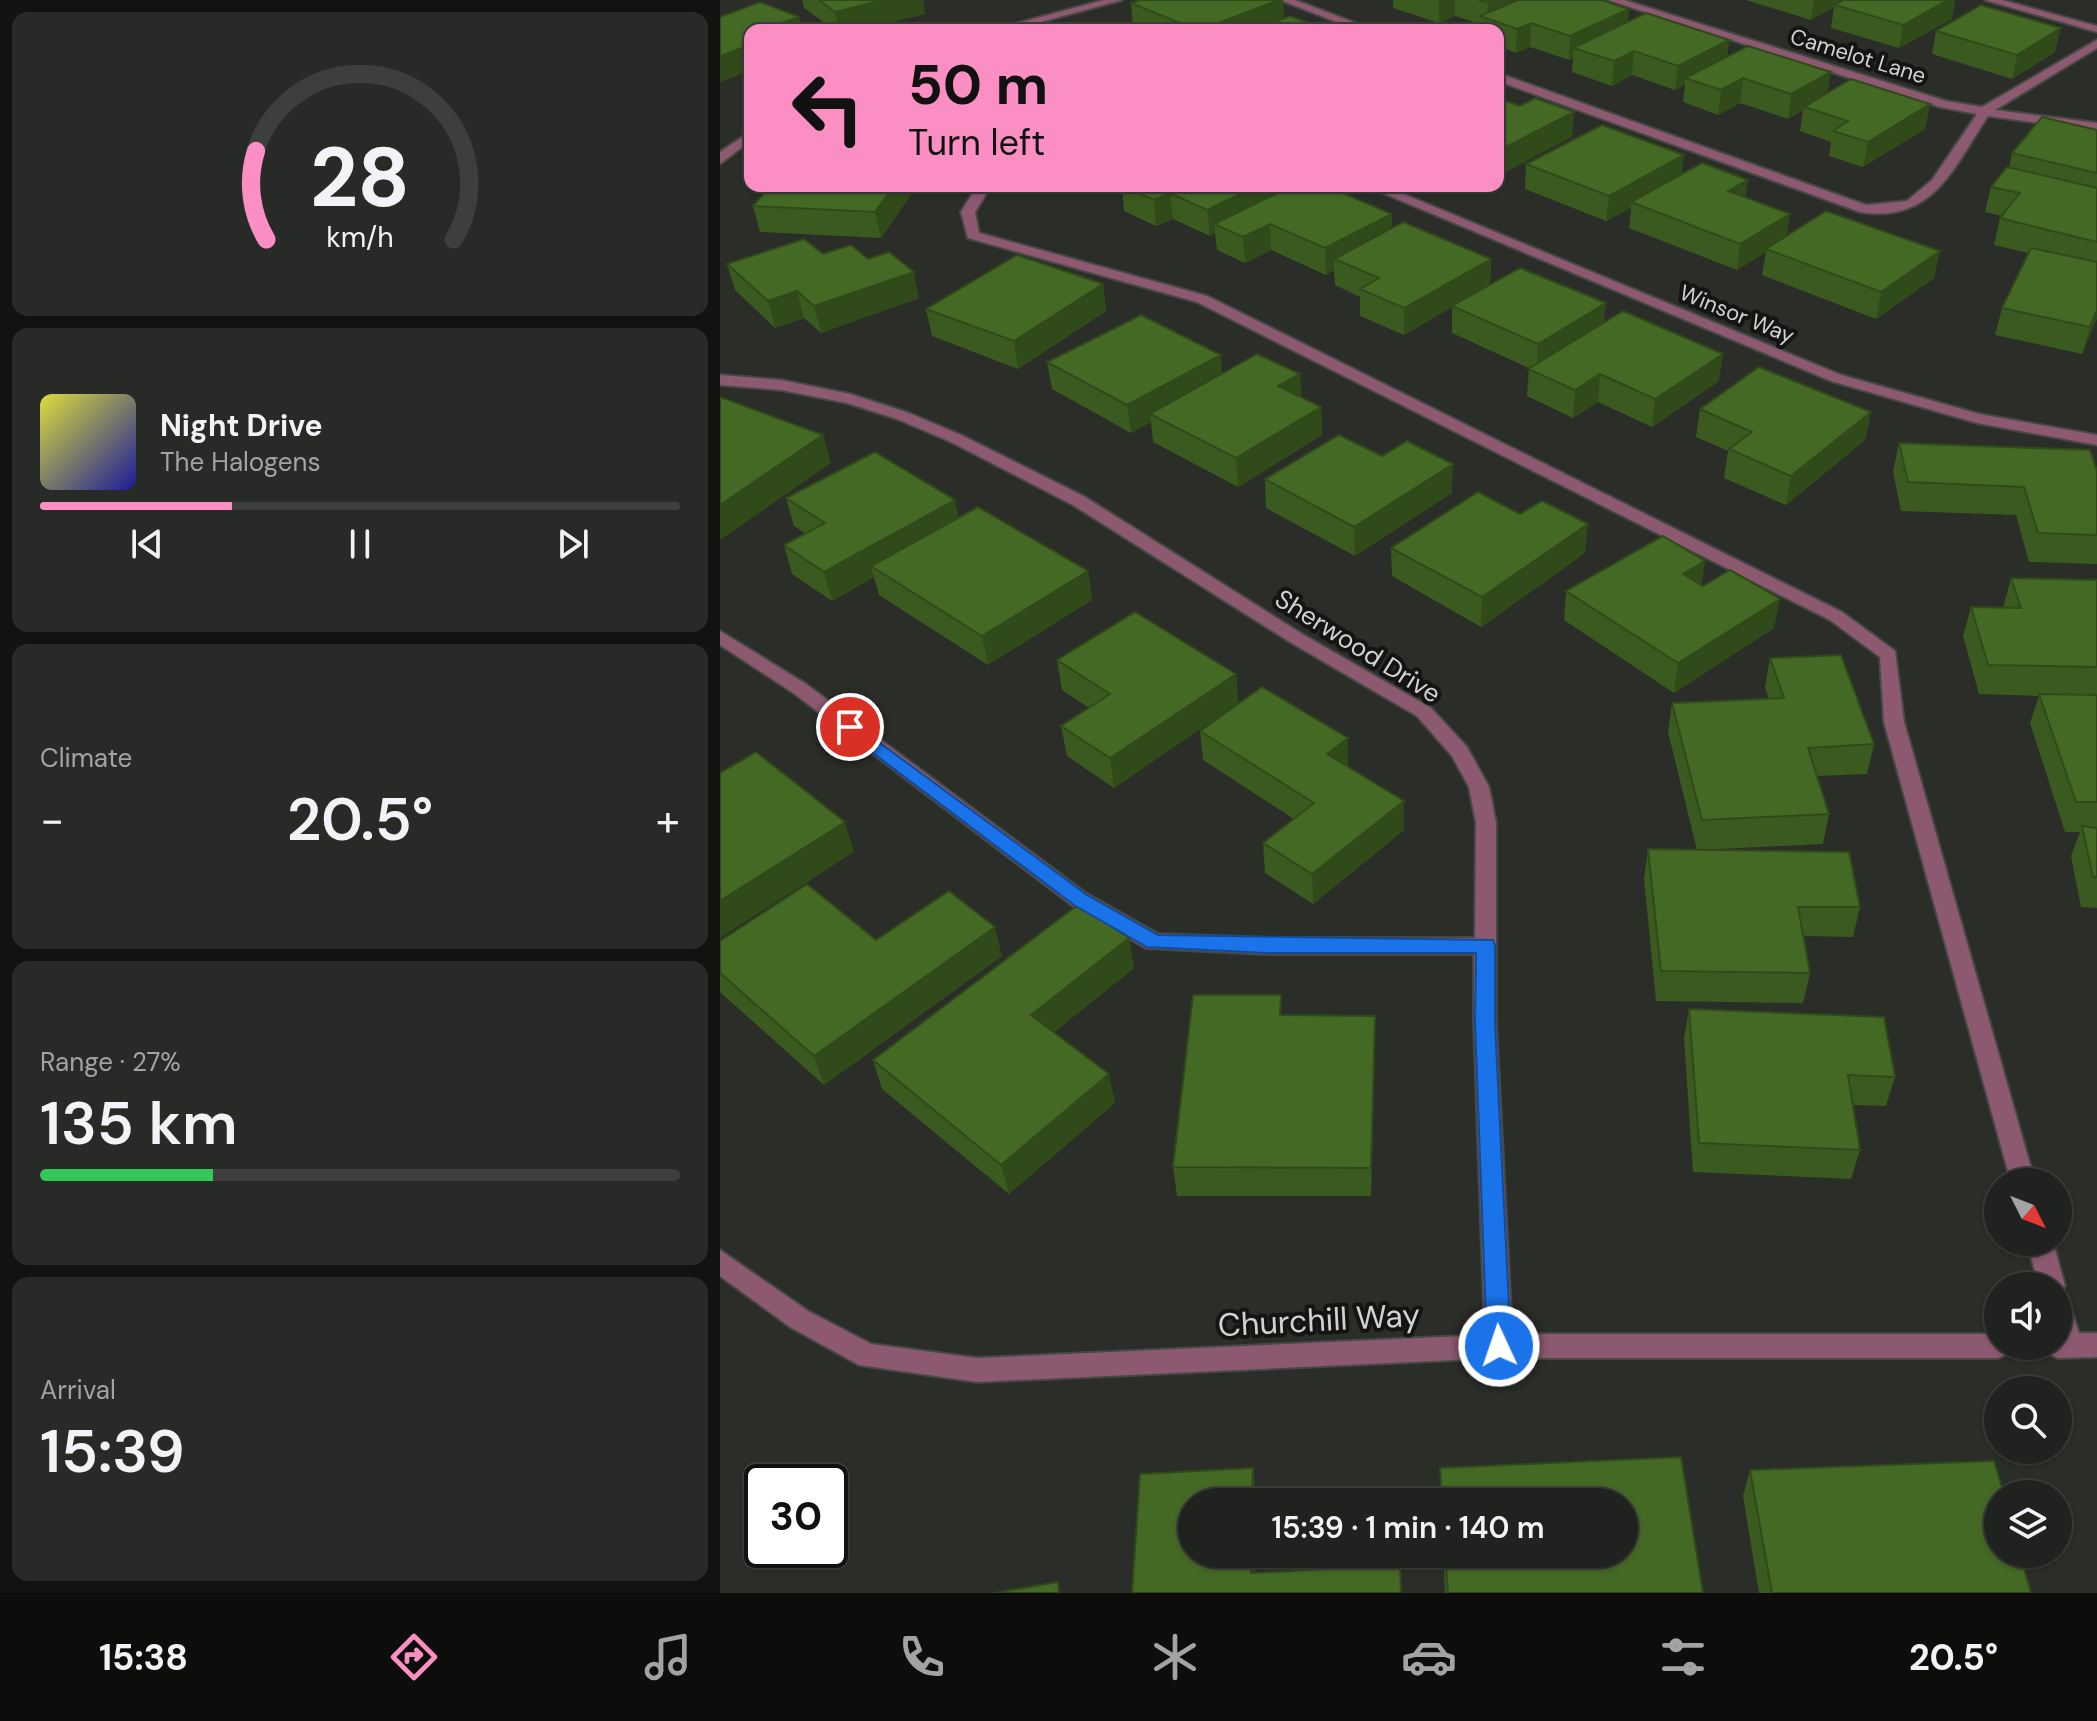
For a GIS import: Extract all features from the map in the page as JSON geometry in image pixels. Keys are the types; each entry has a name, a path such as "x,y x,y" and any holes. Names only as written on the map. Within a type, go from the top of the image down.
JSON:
{"street":[{"path":"1023,24 1117,0"},
{"path":"1285,0 1351,24"},
{"name":"Camelot Lane","path":"1613,0 1944,104 2097,127"},
{"path":"1990,0 2097,29"},
{"path":"1504,79 1865,209 1911,205 1937,183 1985,111 2097,43"},
{"path":"720,160 726,147"},
{"path":"980,192 968,212 973,235 1202,299 1836,616 1889,655 1894,722 2019,1168"},
{"name":"Winsor Way","path":"1387,192 1836,378 1977,418 2097,440"},
{"name":"Sherwood Drive","path":"720,380 781,385 850,399 903,416 955,438 1079,501 1296,638 1424,712 1460,752 1479,787 1486,823 1485,1023 1499,1346"},
{"path":"720,637 799,688 1080,900 1154,942 1266,946 1486,946"},
{"name":"Churchill Way","path":"720,1261 799,1319 868,1356 977,1370 1499,1346 1984,1346"},
{"path":"2072,1346 2097,1345"}],"building":[{"path":"819,0 883,0 835,12"},
{"path":"1140,0 1279,0 1216,24 1182,24 1131,3"},
{"path":"1518,0 1601,0 1629,9 1570,36 1531,23 1517,29 1480,16"},
{"path":"1844,0 1948,0 1903,25 1835,5"},
{"path":"760,2 799,17 784,22 789,24 744,24 744,47 720,56 720,17"},
{"path":"1981,5 2061,28 2017,55 1936,31"},
{"path":"1646,13 1729,40 1678,66 1634,51 1614,61 1573,48"},
{"path":"1290,16 1312,24 1271,24"},
{"path":"1748,46 1831,72 1791,94 1743,78 1721,90 1685,78"},
{"path":"1851,79 1930,104 1868,142 1833,131 1848,121 1804,107"},
{"path":"1535,98 1574,112 1504,148 1504,100 1520,106"},
{"path":"2042,117 2097,130 2097,173 2012,153"},
{"path":"1602,125 1684,155 1609,196 1526,164"},
{"path":"1702,163 1748,180 1728,191 1790,214 1740,244 1631,202"},
{"path":"2007,167 2097,188 2097,242 2000,218 2020,193 1991,187"},
{"path":"765,192 890,192 875,212 753,206"},
{"path":"1136,192 1244,192 1207,210 1170,193 1154,200"},
{"path":"1280,192 1340,192 1392,214 1325,248 1270,224 1243,237 1214,224"},
{"path":"1826,211 1940,251 1881,292 1766,249"},
{"path":"1403,222 1491,259 1404,308 1360,289 1379,278 1334,259"},
{"path":"804,239 823,254 851,245 868,259 889,252 914,272 814,306 797,291 768,301 727,264"},
{"path":"2031,248 2097,262 2097,310 2090,327 2002,308"},
{"path":"1017,255 1103,284 1014,341 926,309"},
{"path":"1520,268 1606,303 1538,344 1452,306"},
{"path":"1623,311 1723,354 1655,399 1600,374 1575,390 1528,369"},
{"path":"1141,315 1221,355 1127,405 1047,362"},
{"path":"1257,354 1300,374 1278,386 1321,407 1236,458 1150,414"},
{"path":"1759,367 1871,412 1791,476 1729,449 1752,432 1700,409"},
{"path":"720,397 823,435 720,505"},
{"path":"1339,435 1382,456 1407,441 1453,464 1354,527 1265,479"},
{"path":"1899,443 2090,450 2097,471 2097,535 2038,533 2024,487 1908,482"},
{"path":"875,452 955,500 824,572 784,545 825,523 786,498"},
{"path":"1478,492 1520,514 1542,501 1588,524 1482,597 1391,548"},
{"path":"978,507 1088,571 982,636 871,566"},
{"path":"1663,536 1705,561 1683,574 1703,586 1730,570 1780,599 1678,663 1566,591"},
{"path":"2011,578 2097,580 2097,667 1988,665 1971,607 2021,608"},
{"path":"1135,612 1236,674 1110,758 1061,726 1110,694 1057,660"},
{"path":"1841,655 1874,744 1808,748 1829,814 1702,820 1672,703 1784,698 1770,658"},
{"path":"1262,687 1348,738 1327,754 1404,801 1312,874 1263,843 1314,803 1200,731"},
{"path":"2039,694 2097,695 2097,802 2076,802"},
{"path":"756,752 845,822 720,901 720,773"},
{"path":"2082,826 2097,828 2097,877 2093,877"},
{"path":"1648,849 1849,852 1860,907 1798,907 1810,973 1661,971"},
{"path":"807,884 876,940 949,891 995,927 814,1056 720,973 720,941"},
{"path":"1079,904 1129,938 1031,1015 1109,1074 1001,1165 873,1060"},
{"path":"1193,995 1281,995 1280,1015 1375,1016 1371,1168 1173,1167"},
{"path":"1689,1009 1884,1017 1895,1077 1848,1075 1860,1150 1699,1143"},
{"path":"1681,1457 1703,1593 1448,1593 1446,1568 1638,1568 1638,1488 1441,1488 1440,1468"},
{"path":"1984,1461 1984,1464 1995,1464 2000,1480 1984,1480 1984,1568 2024,1568 2031,1593 1772,1593 1750,1470"},
{"path":"1253,1468 1252,1488 1178,1488 1178,1568 1251,1568 1251,1573 1400,1568 1401,1593 1132,1593 1140,1474"},
{"path":"1058,1582 1059,1593 994,1593"}],"route":[{"path":"850,727 1080,900 1154,942 1266,946 1486,946 1485,1023 1499,1346"}]}
